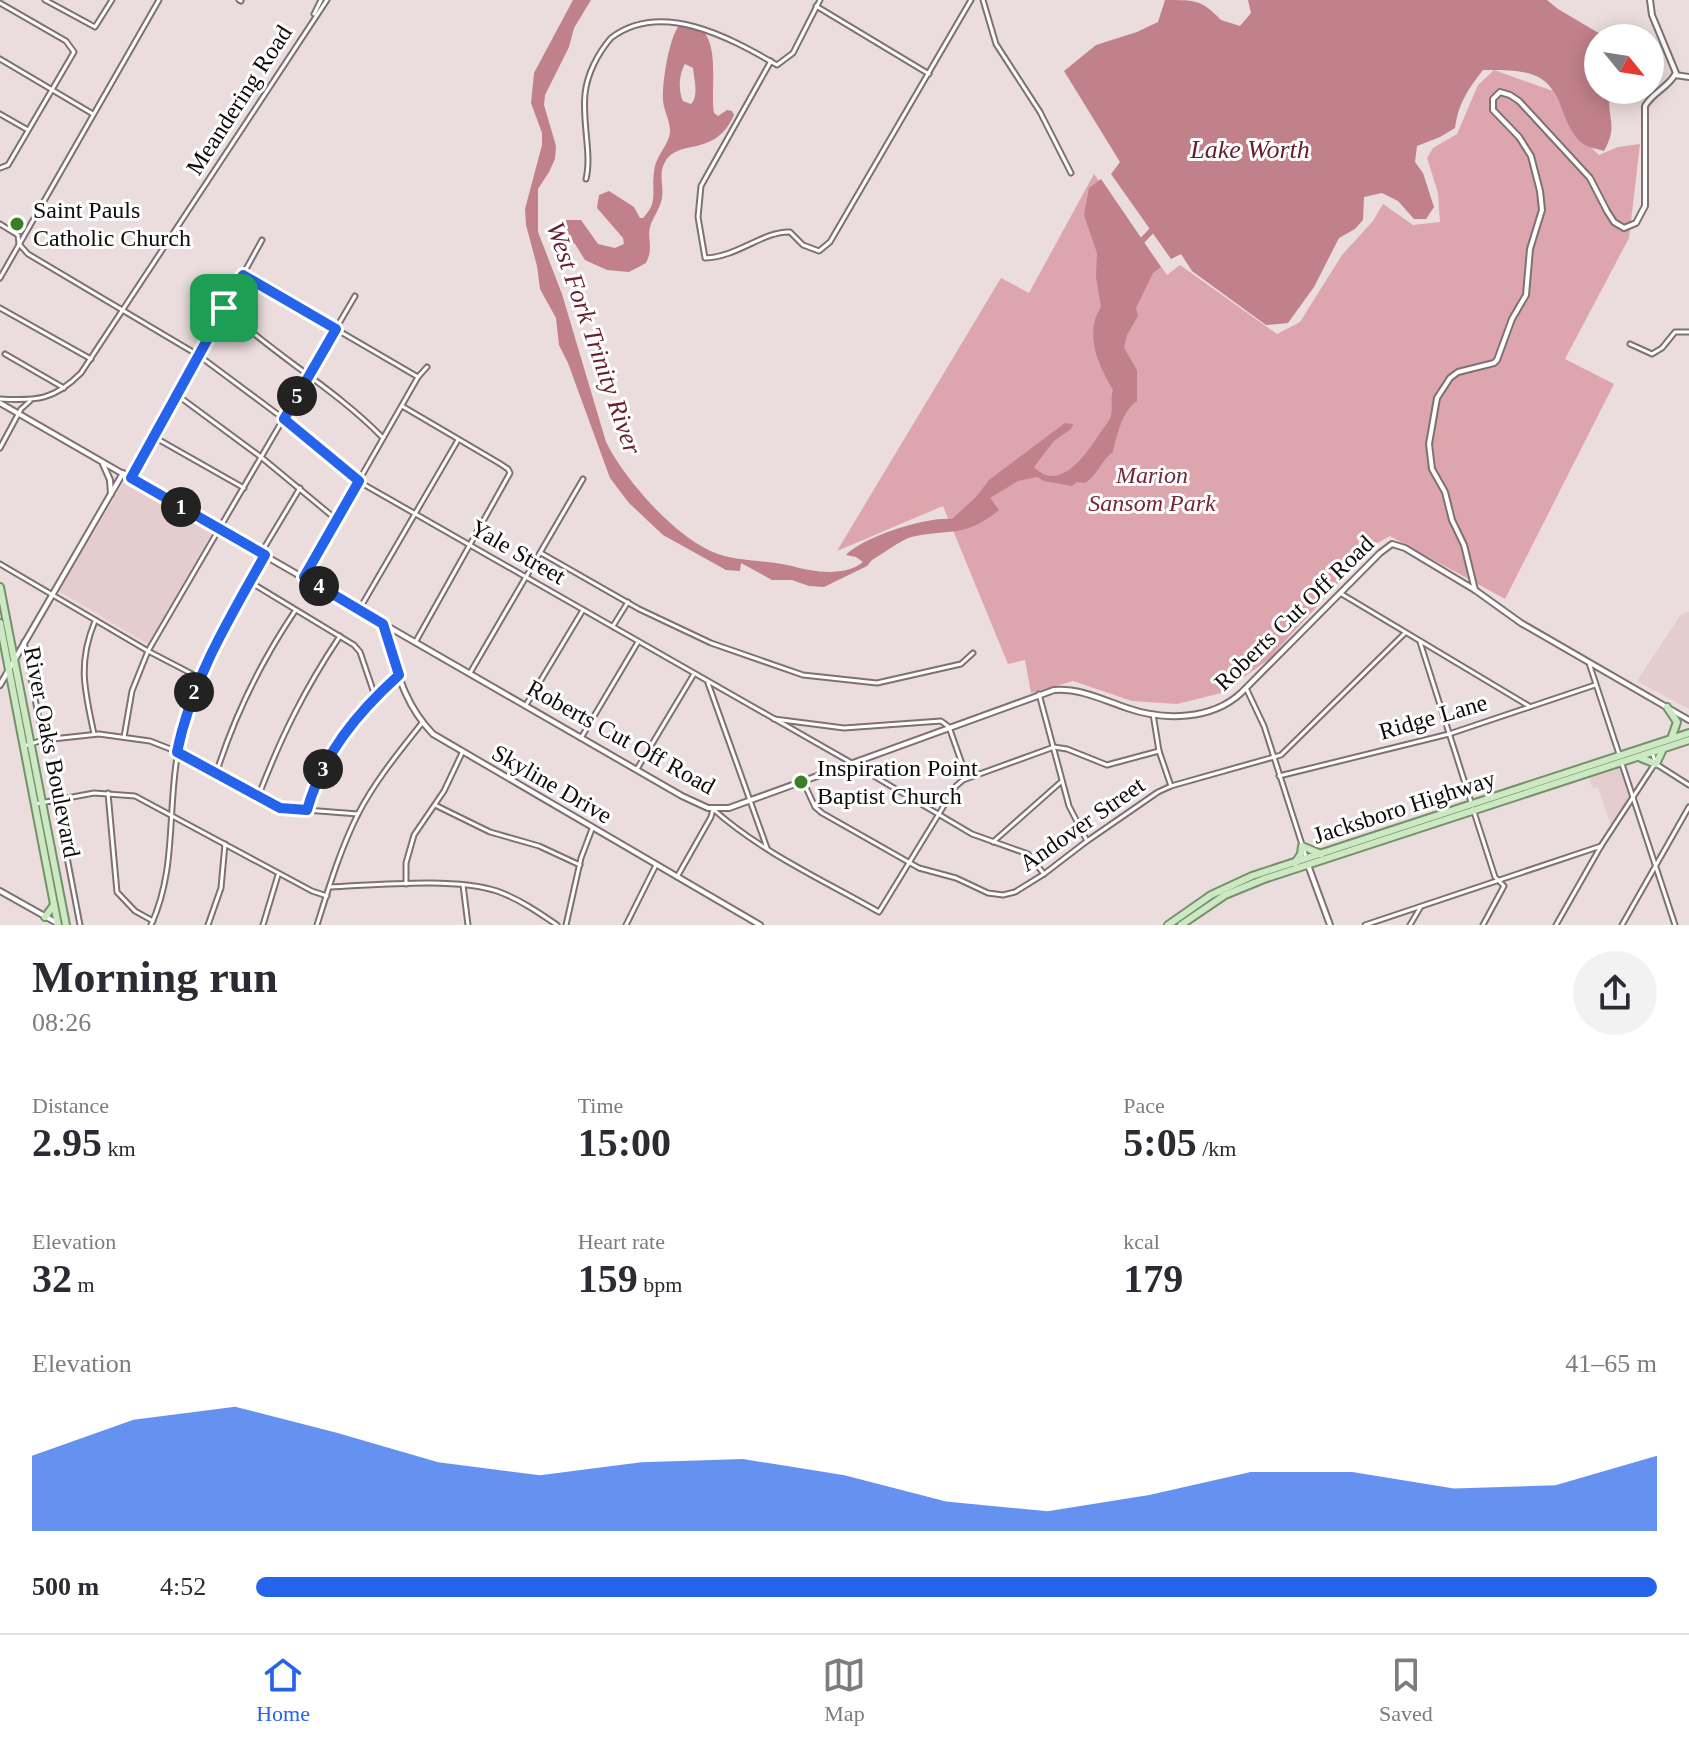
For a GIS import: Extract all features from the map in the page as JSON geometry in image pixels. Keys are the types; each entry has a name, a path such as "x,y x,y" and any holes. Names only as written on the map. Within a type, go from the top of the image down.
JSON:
{"main road":[{"name":"River Oaks Boulevard","path":"0,587 66,925"},
{"name":"River Oaks Boulevard","path":"0,628 59,925"},
{"path":"0,628 4,629 8,648 14,654"},
{"path":"12,639 23,644"},
{"path":"11,680 13,677 17,680 21,702 24,703"},
{"path":"1638,757 1656,764 1664,746 1671,739 1677,722 1667,707"},
{"path":"1671,739 1689,733"},
{"path":"1664,746 1689,740"},
{"name":"Jacksboro Highway","path":"1168,925 1221,889 1308,865 1368,842 1664,746"},
{"name":"Jacksboro Highway","path":"1621,759 1638,757 1651,749"},
{"name":"Jacksboro Highway","path":"1308,865 1321,854 1368,842"},
{"path":"1308,865 1296,866 1302,846 1321,854"},
{"name":"Jacksboro Highway","path":"1181,925 1193,920 1225,895 1296,866"},
{"path":"45,917 54,905"}],"street":[{"path":"45,0 95,27 112,0"},
{"path":"0,278 159,0"},
{"path":"311,21 321,0"},
{"name":"Meandering Road","path":"0,448 25,403 50,396 64,388 91,359 327,0"},
{"path":"700,23 777,65 793,53 820,0"},
{"path":"771,61 701,186 698,217 705,258 732,254 780,231 790,232 803,245 819,251 830,242 971,0"},
{"path":"983,0 996,44 1040,112 1071,173"},
{"path":"1475,590 1464,545 1452,520 1445,492 1429,460 1433,416 1437,398 1453,375 1497,360 1512,319 1526,295 1530,249 1542,210 1531,156 1519,137 1493,110 1493,99 1500,92 1519,101 1590,178 1614,222 1627,228 1636,223 1645,206 1645,106 1653,95 1665,88 1676,70 1652,15 1650,0"},
{"path":"0,3 66,41 74,50 8,165 1,168"},
{"path":"816,6 929,74"},
{"path":"586,179 589,169 584,116 588,81 610,39 627,25 644,17"},
{"path":"0,59 94,114"},
{"path":"1675,75 1689,77"},
{"path":"0,114 28,130"},
{"name":"Yale Street","path":"0,224 18,235 19,244 33,257 198,355 284,419 359,481 972,834 1028,854 1044,874"},
{"path":"131,478 262,240"},
{"path":"243,275 418,377"},
{"path":"124,737 132,691 148,651 355,296"},
{"path":"0,308 91,359"},
{"path":"224,308 352,408 384,438"},
{"path":"1630,344 1652,354 1662,348 1675,332 1689,332"},
{"path":"5,354 64,388"},
{"path":"304,577 418,377 427,367"},
{"path":"177,395 261,457 337,520"},
{"name":"Meandering Road","path":"0,401 33,400"},
{"name":"Roberts Cut Off Road","path":"0,401 695,804 713,809 750,801 1054,690 1074,690 1153,714 1197,714 1225,707 1392,544 1405,548 1475,590 1506,614 1689,720"},
{"path":"402,406 509,471 416,641"},
{"path":"154,437 244,488"},
{"path":"359,610 458,439"},
{"path":"102,462 110,480 111,494"},
{"path":"0,685 14,654 53,595 123,473"},
{"path":"470,673 583,479"},
{"path":"108,793 117,892 152,923 166,884 172,841 171,813 177,752 199,677 300,488"},
{"path":"541,553 628,602 720,647 811,676 877,683 965,662 973,653"},
{"path":"0,564 148,651 199,677"},
{"path":"250,582 340,636 360,652 375,696"},
{"path":"1340,593 1530,707"},
{"path":"612,627 628,602"},
{"path":"526,705 583,610"},
{"path":"216,774 252,681 295,611"},
{"path":"94,734 83,669 86,646 96,620"},
{"name":"Skyline Drive","path":"383,624 406,697 422,723 441,740 759,925"},
{"path":"1274,758 1305,732 1405,633"},
{"path":"258,797 296,705 340,636"},
{"path":"581,738 638,642"},
{"path":"1420,642 1472,808 1498,881 1503,885 1483,925"},
{"path":"23,644 43,740"},
{"path":"1589,662 1675,925"},
{"path":"637,769 694,674"},
{"path":"307,810 314,786 341,737 375,696 399,675"},
{"path":"707,682 767,848"},
{"name":"Ridge Lane","path":"1279,776 1449,734 1595,685"},
{"path":"1246,688 1258,710 1330,925"},
{"path":"1039,694 1073,816 1087,841"},
{"path":"1153,714 1159,751 1171,786"},
{"path":"771,718 844,728 941,721 949,727 969,778"},
{"path":"317,925 336,864 358,814 382,774 422,723"},
{"path":"24,746 43,740 94,734 150,741 287,810 358,814"},
{"path":"677,877 713,809 728,823 767,848 879,912 956,786 969,778 1054,747 1107,765 1159,751"},
{"path":"1651,749 1656,764 1689,785"},
{"path":"406,884 406,863 414,835 435,805 462,753"},
{"name":"Andover Street","path":"803,780 815,807 822,813 930,873 956,878 988,893 1003,895 1015,892 1044,874 1142,802 1171,786 1274,758"},
{"path":"1556,925 1601,846 1656,764"},
{"path":"993,842 1063,781"},
{"path":"35,804 108,793 135,796 327,896"},
{"path":"56,800 80,925"},
{"path":"435,805 490,832 539,846 580,865"},
{"path":"1622,925 1689,807"},
{"path":"566,925 580,865 593,829"},
{"path":"208,925 221,888 225,844"},
{"path":"1365,925 1601,846"},
{"path":"626,925 656,865"},
{"path":"263,925 279,873"},
{"path":"330,887 406,884 485,888 510,896 557,925"},
{"path":"463,885 468,925"},
{"path":"0,891 59,925"},
{"path":"1410,925 1421,906"},
{"path":"1186,911 1193,920"}],"shaded area":[{"path":"127,481 209,528 211,534 148,644 59,591"},
{"path":"1689,612 1689,709 1637,681 1681,614"},
{"path":"1621,767 1631,795 1611,825 1598,788 1592,788 1590,778"}],"green space":[{"name":"Marion Sansom Park","path":"1494,70 1553,91 1573,130 1599,155 1618,147 1640,144 1629,238 1565,359 1614,384 1505,599 1390,536 1372,546 1268,660 1221,693 1177,704 1132,701 1073,681 1031,693 1025,660 1008,664 943,506 837,551 1001,278 1029,293 1094,174 1167,275 1180,265 1277,334 1300,322 1342,255 1373,221 1383,204 1413,225 1440,222 1438,193 1427,158 1433,148 1457,134 1478,85"}],"water":[{"path":"573,0 591,0 574,28 569,47 545,95 544,105 556,146 555,159 538,189 538,232 562,294 606,442 626,474 670,522 702,547 727,557 819,571 847,570 863,562 846,555 866,541 912,524 952,519 989,480 1065,423 1073,424 1071,429 1054,441 1034,467 1043,474 1053,476 1070,469 1093,444 1112,412 1113,390 1098,360 1093,339 1096,317 1101,307 1096,277 1097,253 1084,215 1089,188 1101,179 1161,267 1153,273 1136,308 1138,316 1127,335 1124,348 1137,370 1137,401 1124,417 1113,452 1094,475 1085,483 1077,482 1072,486 1037,477 1018,481 990,498 999,510 987,519 968,528 911,537 867,566 824,587 792,580 772,580 741,563 740,571 726,570 663,535 629,503 610,478 559,345 556,318 540,289 526,225 525,209 542,145 542,133 531,103 534,73"},
{"name":"Lake Worth","path":"1165,0 1198,2 1221,20 1240,26 1251,13 1248,0 1547,0 1584,24 1584,104 1609,104 1611,134 1604,151 1587,146 1571,130 1554,93 1540,78 1519,72 1483,70 1464,97 1455,128 1417,146 1415,162 1423,173 1434,207 1426,219 1414,219 1398,201 1382,193 1364,197 1363,220 1339,238 1314,287 1288,323 1266,325 1192,271 1181,254 1171,259 1111,174 1120,162 1064,71 1096,45 1158,22"},
{"path":"682,22 696,25 705,33 713,58 714,113 718,116 727,110 734,115 717,137 707,143 679,150 665,162 662,198 650,227 650,252 646,263 629,272 607,270 585,260 560,225 564,220 581,220 598,244 615,248 624,244 623,238 597,208 599,195 609,191 634,207 640,218 651,207 655,167 670,132 663,93 667,59","holes":["685,64 693,68 695,92 691,104 683,101 680,82"]}],"waterway":[{"name":"West Fork Trinity River","path":"1138,245 1155,227"}],"place":[{"name":"Saint Pauls Catholic Church","path":"17,224"},
{"name":"Inspiration Point Baptist Church","path":"801,782"}],"route":[{"path":"243,275 336,329 284,419 359,481 304,577 383,624 399,675 375,696 341,737 314,786 307,810 280,808 177,752 199,677 265,555 131,478 224,308 243,275"}]}
